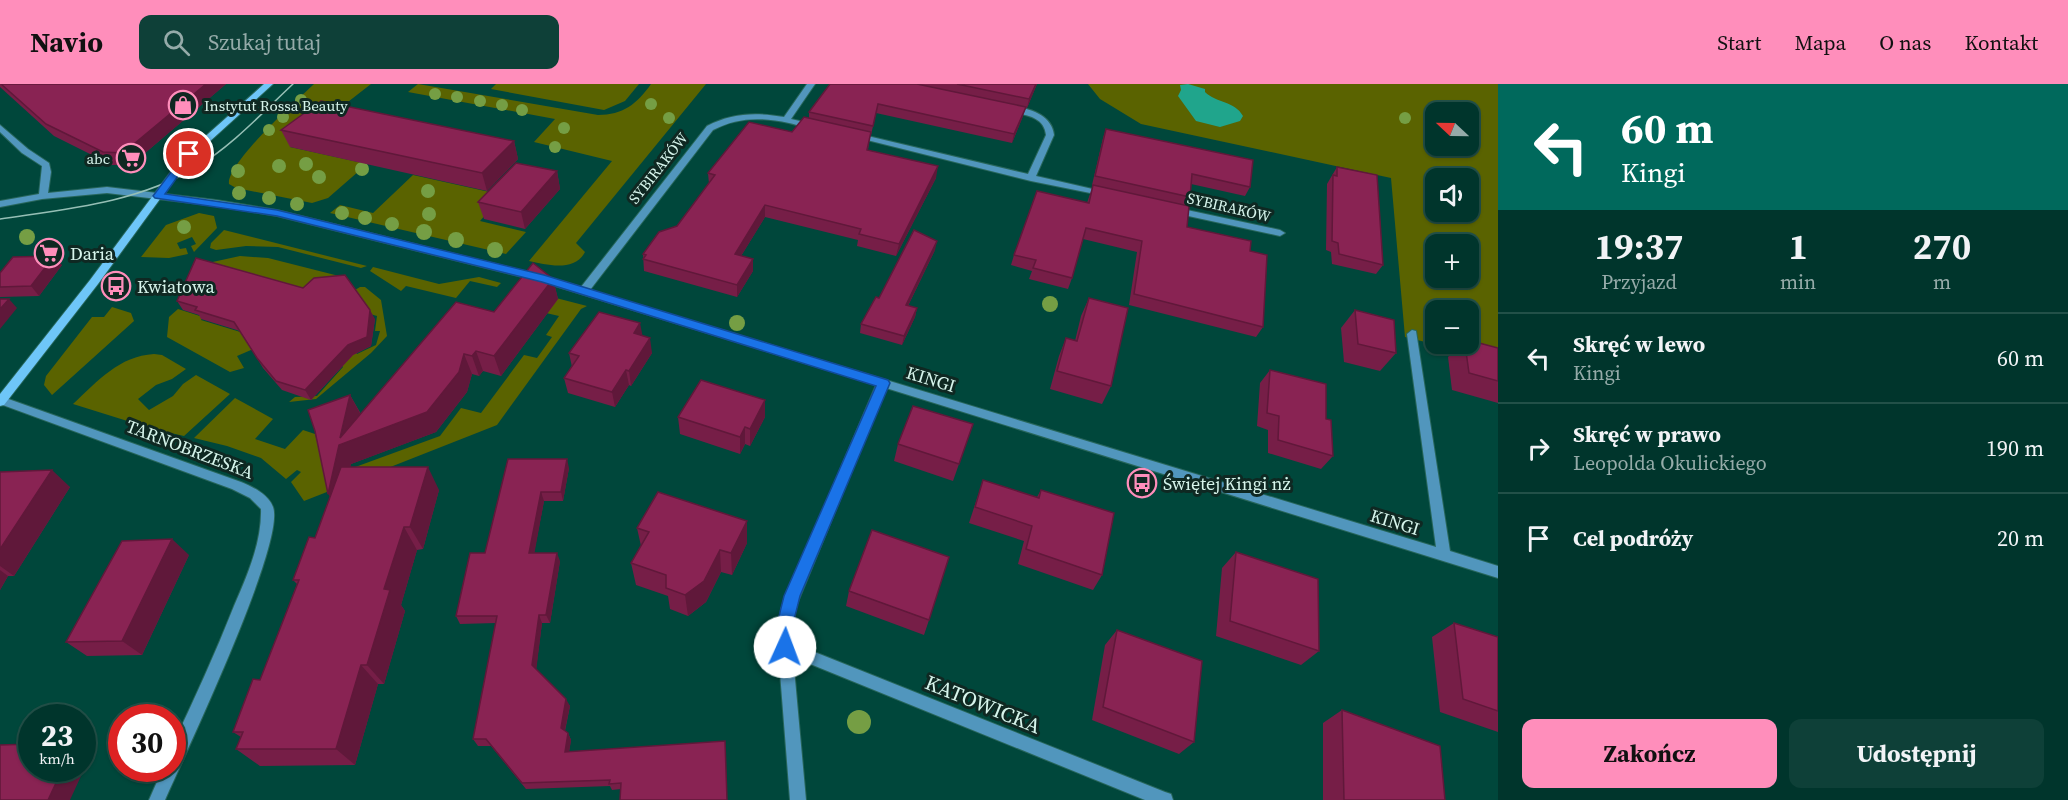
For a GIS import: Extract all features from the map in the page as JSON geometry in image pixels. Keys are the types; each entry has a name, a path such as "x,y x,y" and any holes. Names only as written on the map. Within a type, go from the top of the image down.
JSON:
{"street":[{"path":"1,401 101,274 189,154 269,84"},
{"path":"786,120 811,84"},
{"path":"1006,109 1039,117 1047,121 1050,128 1050,135 1032,178"},
{"name":"SYBIRAKÓW","path":"584,290 710,128 726,119 746,116 786,120 819,128"},
{"path":"0,128 25,151 46,165 43,196"},
{"path":"842,133 1122,198"},
{"path":"0,204 43,196 107,190 158,196"},
{"name":"KINGI","path":"158,196 277,213 584,290 1498,572"},
{"name":"SYBIRAKÓW","path":"1167,208 1280,233"},
{"name":"KINGI","path":"1412,334 1444,555"},
{"path":"798,800 785,647 786,620 792,596 883,383"},
{"name":"TARNOBRZESKA","path":"1,401 225,481 246,490 269,509 270,526 255,573 186,734"},
{"name":"KATOWICKA","path":"785,647 1165,800"},
{"name":"TARNOBRZESKA","path":"158,800 166,782"}],"shaded area":[{"path":"314,84 371,84 290,147 367,164 328,198 312,203 236,188 229,184 231,175 250,148"},
{"path":"418,84 598,115 615,113 629,107 651,84 706,84 576,243 585,252 575,262 560,266 529,261 612,161 534,142 555,119 408,92"},
{"path":"496,84 639,84 625,101 604,110 491,89"},
{"path":"1088,84 1498,84 1498,360 1474,354 1479,354 1479,300 1425,300 1425,342 1405,337 1391,178 1141,124 1100,99"},
{"path":"1188,84 1205,89 1209,96 1235,107 1243,116 1240,121 1220,127 1196,121 1178,96 1181,90 1180,85"},
{"path":"413,175 503,195 480,221 526,232 506,254 330,213 340,205 373,213"},
{"path":"199,213 214,216 217,228 194,252 191,246 196,244 192,237 177,243 180,249 186,248 188,254 169,258 141,257 166,225"},
{"path":"224,230 367,266 361,268 278,247 246,246 216,250 210,248 211,243"},
{"path":"240,256 268,258 339,276 307,297 208,263"},
{"path":"373,267 439,284 479,277 501,283 497,287 470,281 456,298 406,286 401,291 370,271"},
{"path":"365,287 381,300 387,336 371,353 316,399 289,402 295,397 317,396 343,367 338,359 355,351 357,354 376,345 380,331 375,331 377,316 353,309 355,290"},
{"path":"529,291 587,306 581,309 497,425 304,501 291,482 301,472 297,470 286,479 261,458 194,438 235,398 273,419 255,439 285,449 303,430 315,434 328,477 440,436 461,408 481,413 524,355 537,358 552,337 546,335 559,316 516,306"},
{"path":"112,307 131,313 134,321 52,395 44,385 46,376 92,317 104,317"},
{"path":"178,309 203,317 201,320 263,339 251,350 237,356 244,368 230,372 167,337 169,317"},
{"path":"154,354 162,355 186,369 172,379 156,385 138,399 149,410 173,396 183,384 196,375 230,394 184,436 153,429 73,404 110,371 130,359"}],"building":[{"path":"1,84 206,84 123,153 103,152 46,124"},
{"path":"830,84 917,84 1026,107 1014,134 878,104 873,126 809,112"},
{"path":"957,84 1036,84 1029,99"},
{"path":"321,101 514,141 482,173 281,130"},
{"path":"804,117 871,132 867,150 938,166 899,244 859,234 861,229 765,205 735,254 753,259 737,285 643,259 646,255 643,254 659,232 677,226 715,175 708,173 749,122 792,132"},
{"path":"1106,129 1253,160 1250,187 1192,174 1190,197 1095,176"},
{"path":"516,163 557,171 521,212 478,202"},
{"path":"1337,167 1377,175 1383,265 1339,254 1338,243 1332,241 1333,175 1337,176"},
{"path":"1093,185 1189,206 1187,227 1251,241 1250,251 1267,255 1263,327 1134,294 1142,241 1086,228 1072,278 1033,268 1036,260 1014,255 1037,191 1089,203"},
{"path":"914,230 937,241 906,305 917,308 904,336 861,324 876,297 879,298"},
{"path":"54,256 31,286 0,287 0,273 13,257"},
{"path":"196,258 303,288 314,278 345,275 370,310 367,337 348,345 305,390 276,381 257,358 234,322 195,310 197,307 177,301"},
{"path":"533,263 553,279 494,356 476,351 472,356 464,354 459,372 427,412 339,445 328,494 315,431 308,410 350,395 340,438 456,302 494,312"},
{"path":"1089,298 1128,308 1111,386 1057,371 1066,338 1077,341"},
{"path":"0,299 9,299 0,309"},
{"path":"1355,310 1394,320 1396,353 1358,344"},
{"path":"599,312 640,323 634,333 650,338 629,371 626,370 612,392 564,378 579,356 569,353"},
{"path":"1479,343 1498,348 1498,381 1469,373 1466,354 1479,354"},
{"path":"1270,370 1326,384 1326,419 1331,420 1333,456 1278,440 1279,416 1267,413"},
{"path":"701,380 765,400 750,429 745,427 740,437 678,417"},
{"path":"913,406 973,424 959,464 898,444"},
{"path":"508,459 567,459 561,492 541,492 529,553 557,553 546,615 539,615 532,665 566,699 561,728 568,733 565,752 725,741 727,800 620,800 621,783 609,784 610,780 522,783 486,739 473,739 497,616 456,616 470,553 485,553"},
{"path":"341,467 428,467 410,527 404,527 384,589 390,590 367,665 361,665 336,749 236,749 243,732 233,732 253,679 260,680 299,580 293,580 309,537 315,538"},
{"path":"52,470 0,549 0,472"},
{"path":"983,480 1039,498 1041,490 1114,513 1102,575 1026,549 1032,526 975,507"},
{"path":"658,492 747,521 731,553 720,550 704,581 685,595 666,588 666,575 631,563 649,532 637,528"},
{"path":"872,530 949,557 929,620 849,591"},
{"path":"172,539 122,641 66,642 122,541"},
{"path":"1236,552 1318,579 1319,651 1230,621"},
{"path":"1454,623 1498,637 1498,711 1463,699"},
{"path":"1117,630 1202,661 1194,742 1103,707"},
{"path":"1342,710 1440,746 1445,800 1344,800"},
{"path":"18,744 18,782 56,782 48,800 0,800 0,745"}],"tram line":[{"path":"0,219 100,203 125,197 172,180 222,150 293,84"}],"place":[{"name":"Instytut Rossa Beauty","path":"183,105"},
{"name":"abc","path":"131,158"},
{"name":"Daria","path":"49,253"},
{"name":"Kwiatowa","path":"116,286"},
{"name":"Świętej Kingi nż","path":"1142,483"}],"route":[{"path":"189,154 158,196 277,213 544,279 883,383 792,596 786,620 785,647"}]}
